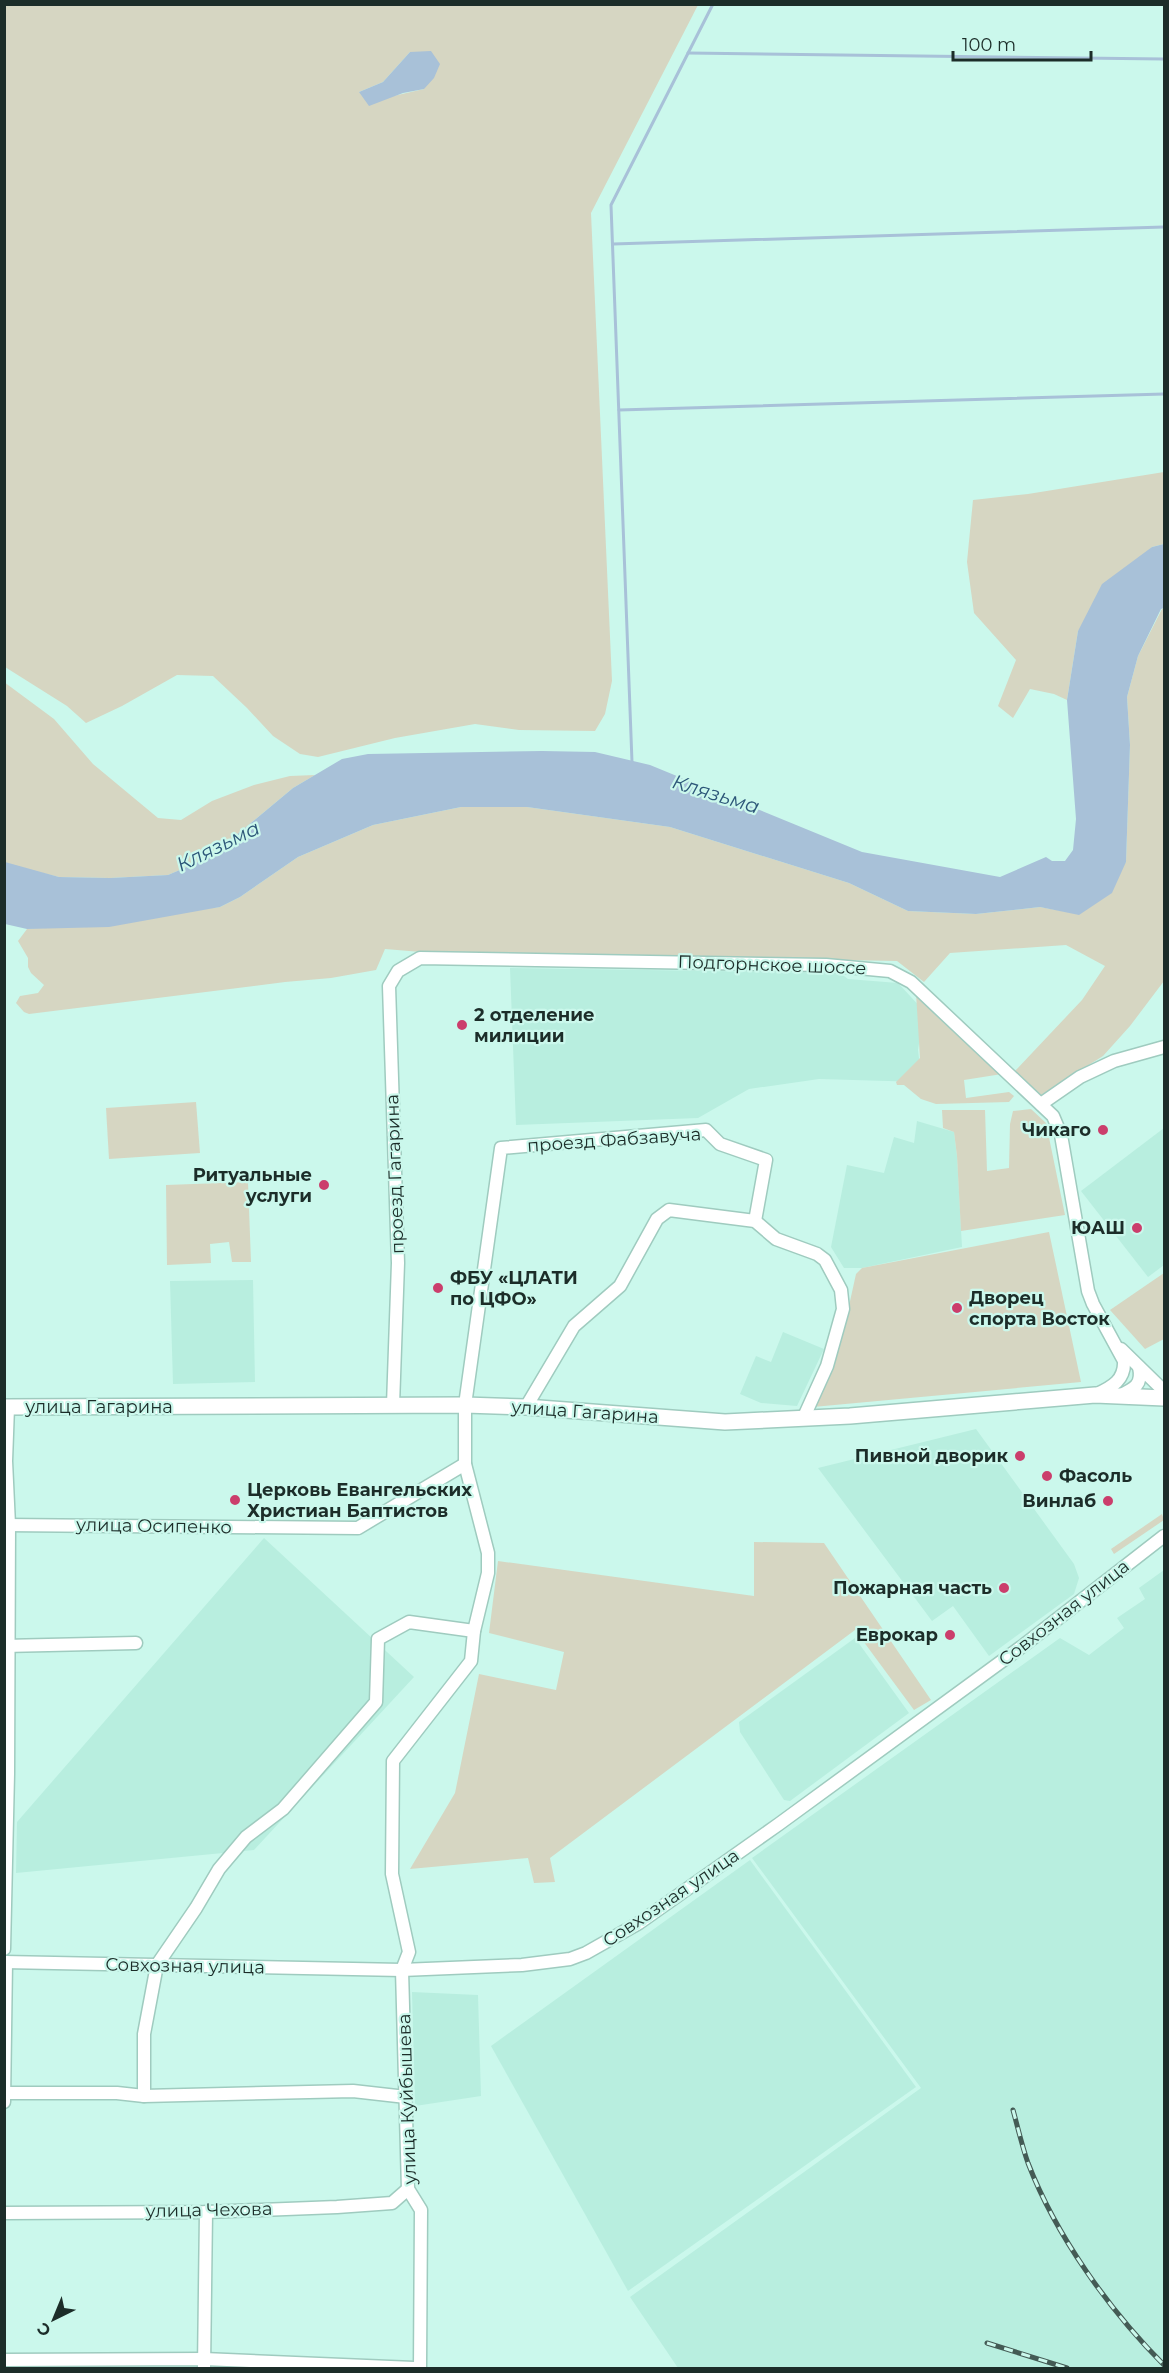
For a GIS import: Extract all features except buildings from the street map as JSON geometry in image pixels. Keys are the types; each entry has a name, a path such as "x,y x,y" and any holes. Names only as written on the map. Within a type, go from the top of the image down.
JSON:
{"main road":[{"name":"улица Гагарина","path":"6,1407 465,1405 525,1407 725,1422 803,1419 1095,1395 1164,1398"}],"street":[{"name":"Подгорнское шоссе","path":"420,958 826,965 890,971 911,982 1053,1116 1061,1135 1088,1291 1124,1361 1125,1371 1109,1388 1095,1395"},
{"name":"проезд Гагарина","path":"393,1405 398,1263 389,986 398,971 420,958"},
{"path":"1041,1104 1080,1077 1106,1065 1164,1047"},
{"name":"проезд Фабзавуча","path":"501,1148 706,1130 720,1144 766,1160 755,1221"},
{"name":"улица Куйбышева","path":"420,2368 421,2210 408,2189 402,1970 408,1952 392,1874 393,1761 471,1661 474,1631 488,1573 488,1553 465,1464 465,1405 501,1148"},
{"path":"525,1407 574,1326 620,1286 657,1219 669,1210 755,1221 776,1239 817,1254 825,1260 841,1290 843,1309 828,1366 803,1419"},
{"path":"1110,1337 1164,1391"},
{"path":"1118,1396 1137,1386 1141,1377 1139,1367"},
{"path":"6,1407 5,2097 117,2093 144,2096 353,2091 406,2097"},
{"name":"улица Осипенко","path":"7,1525 358,1528 465,1464"},
{"name":"Совхозная улица","path":"5,1958 157,1965 402,1970 552,1962 570,1959 599,1947 639,1923 779,1824 1024,1645 1164,1536"},
{"path":"144,2096 144,2034 157,1965 196,1908 219,1869 246,1837 283,1809 376,1702 378,1639 409,1622 474,1631"},
{"path":"6,1646 136,1643"},
{"name":"улица Чехова","path":"4,2213 206,2212 392,2203 408,2189"},
{"path":"204,2364 206,2212"},
{"path":"4,2360 414,2368"}],"shaded area":[{"path":"4,5 698,5 591,213 612,681 605,714 595,731 519,730 475,724 395,738 318,757 300,754 273,736 213,676 177,675 86,723 67,706 5,667","holes":["410,52 424,89 389,97 359,92 383,82"]},
{"path":"1164,472 1164,544 1152,547 1078,631 1067,700 1054,694 1030,689 1013,718 998,706 1016,660 974,613 967,562 973,500 1028,494"},
{"path":"1164,608 1164,981 1130,1026 1103,1056 1041,1095 1015,1071 1082,1000 1105,966 1066,945 950,953 924,982 897,961 421,952 385,949 376,970 331,978 29,1014 16,1003 20,996 38,993 44,985 31,973 28,958 18,941 27,929 220,907 240,897 298,857 373,825 461,807 527,807 670,827 849,883 908,911 976,914 1040,907 1079,914 1126,862 1130,745 1127,697 1138,656"},
{"path":"4,682 54,719 93,764 158,818 181,820 212,801 254,785 290,776 315,775 293,788 210,857 168,875 110,878 59,877 9,865 4,862"},
{"path":"510,968 840,973 848,979 898,983 924,1011 918,1050 922,1082 819,1079 749,1089 698,1118 516,1125"},
{"path":"916,993 1002,1074 964,1080 966,1098 1009,1092 1014,1096 1009,1102 936,1104 921,1099 904,1085 897,1085 896,1082 920,1058"},
{"path":"196,1102 200,1153 109,1159 106,1108"},
{"path":"1031,1109 1046,1123 1065,1215 961,1231 954,1132 943,1128 942,1110 985,1110 987,1171 1009,1168 1010,1124 1013,1111"},
{"path":"917,1121 954,1132 962,1247 862,1268 844,1268 831,1247 847,1165 884,1173 894,1137 914,1143"},
{"name":"ЮАШ","path":"1164,1128 1164,1265 1148,1277 1081,1191"},
{"path":"248,1182 251,1262 232,1262 229,1242 210,1244 211,1263 167,1265 166,1185"},
{"name":"Дворец спорта Восток","path":"1049,1232 1081,1382 813,1407 841,1342 856,1274 862,1268"},
{"path":"1164,1273 1164,1339 1145,1349 1110,1310"},
{"path":"253,1280 255,1382 173,1384 170,1281"},
{"path":"783,1332 824,1349 797,1406 761,1403 740,1394 756,1356 771,1362"},
{"path":"976,1429 1074,1564 1079,1578 1074,1594 989,1656 953,1606 932,1621 818,1468"},
{"path":"1162,1514 1164,1520 1114,1554 1111,1549"},
{"path":"264,1538 414,1677 254,1850 16,1873 17,1822"},
{"path":"754,1542 824,1543 931,1700 914,1710 855,1630 550,1858 555,1882 534,1883 528,1858 410,1869 455,1793 479,1674 556,1690 564,1652 489,1633 498,1561 754,1596"},
{"path":"1164,1570 1164,2368 678,2368 630,2297 921,2088 752,1858 1060,1638 1089,1655 1124,1628 1117,1618 1145,1599 1139,1588"},
{"path":"855,1638 909,1713 790,1801 784,1800 740,1732 739,1722"},
{"path":"750,1860 916,2087 628,2291 491,2046"},
{"path":"412,1992 478,1995 481,2096 415,2106"}],"water":[{"path":"431,51 440,64 434,78 424,89 403,93 369,106 359,92 383,82 410,52"},
{"name":"Клязьма","path":"1164,544 1164,608 1161,609 1138,656 1127,697 1130,745 1126,862 1112,893 1079,915 1040,907 976,914 908,911 849,883 670,827 527,807 461,807 373,825 298,857 240,897 220,907 109,927 27,929 5,924 5,862 59,877 110,878 168,875 210,857 293,788 342,759 368,754 595,752 650,765 862,852 1000,877 1046,857 1052,861 1065,861 1073,850 1076,819 1067,700 1078,631 1102,584 1152,547"}],"waterway":[{"path":"632,762 611,205 713,4"},
{"path":"688,53 1164,59"},
{"path":"613,244 1164,227"},
{"path":"619,410 1164,394"}],"railway":[{"path":"1013,2110 1028,2163 1053,2218 1105,2297 1164,2365"},
{"path":"987,2343 1067,2368"}],"place":[{"name":"2 отделение милиции","path":"462,1025"},
{"name":"Чикаго","path":"1103,1130"},
{"name":"Ритуальные услуги","path":"324,1185"},
{"name":"ЮАШ","path":"1137,1228"},
{"name":"ФБУ «ЦЛАТИ по ЦФО»","path":"438,1288"},
{"name":"Дворец спорта Восток","path":"957,1308"},
{"name":"Пивной дворик","path":"1020,1456"},
{"name":"Фасоль","path":"1047,1476"},
{"name":"Церковь Евангельских Христиан Баптистов","path":"235,1500"},
{"name":"Винлаб","path":"1108,1501"},
{"name":"Пожарная часть","path":"1004,1588"},
{"name":"Еврокар","path":"950,1635"}]}
